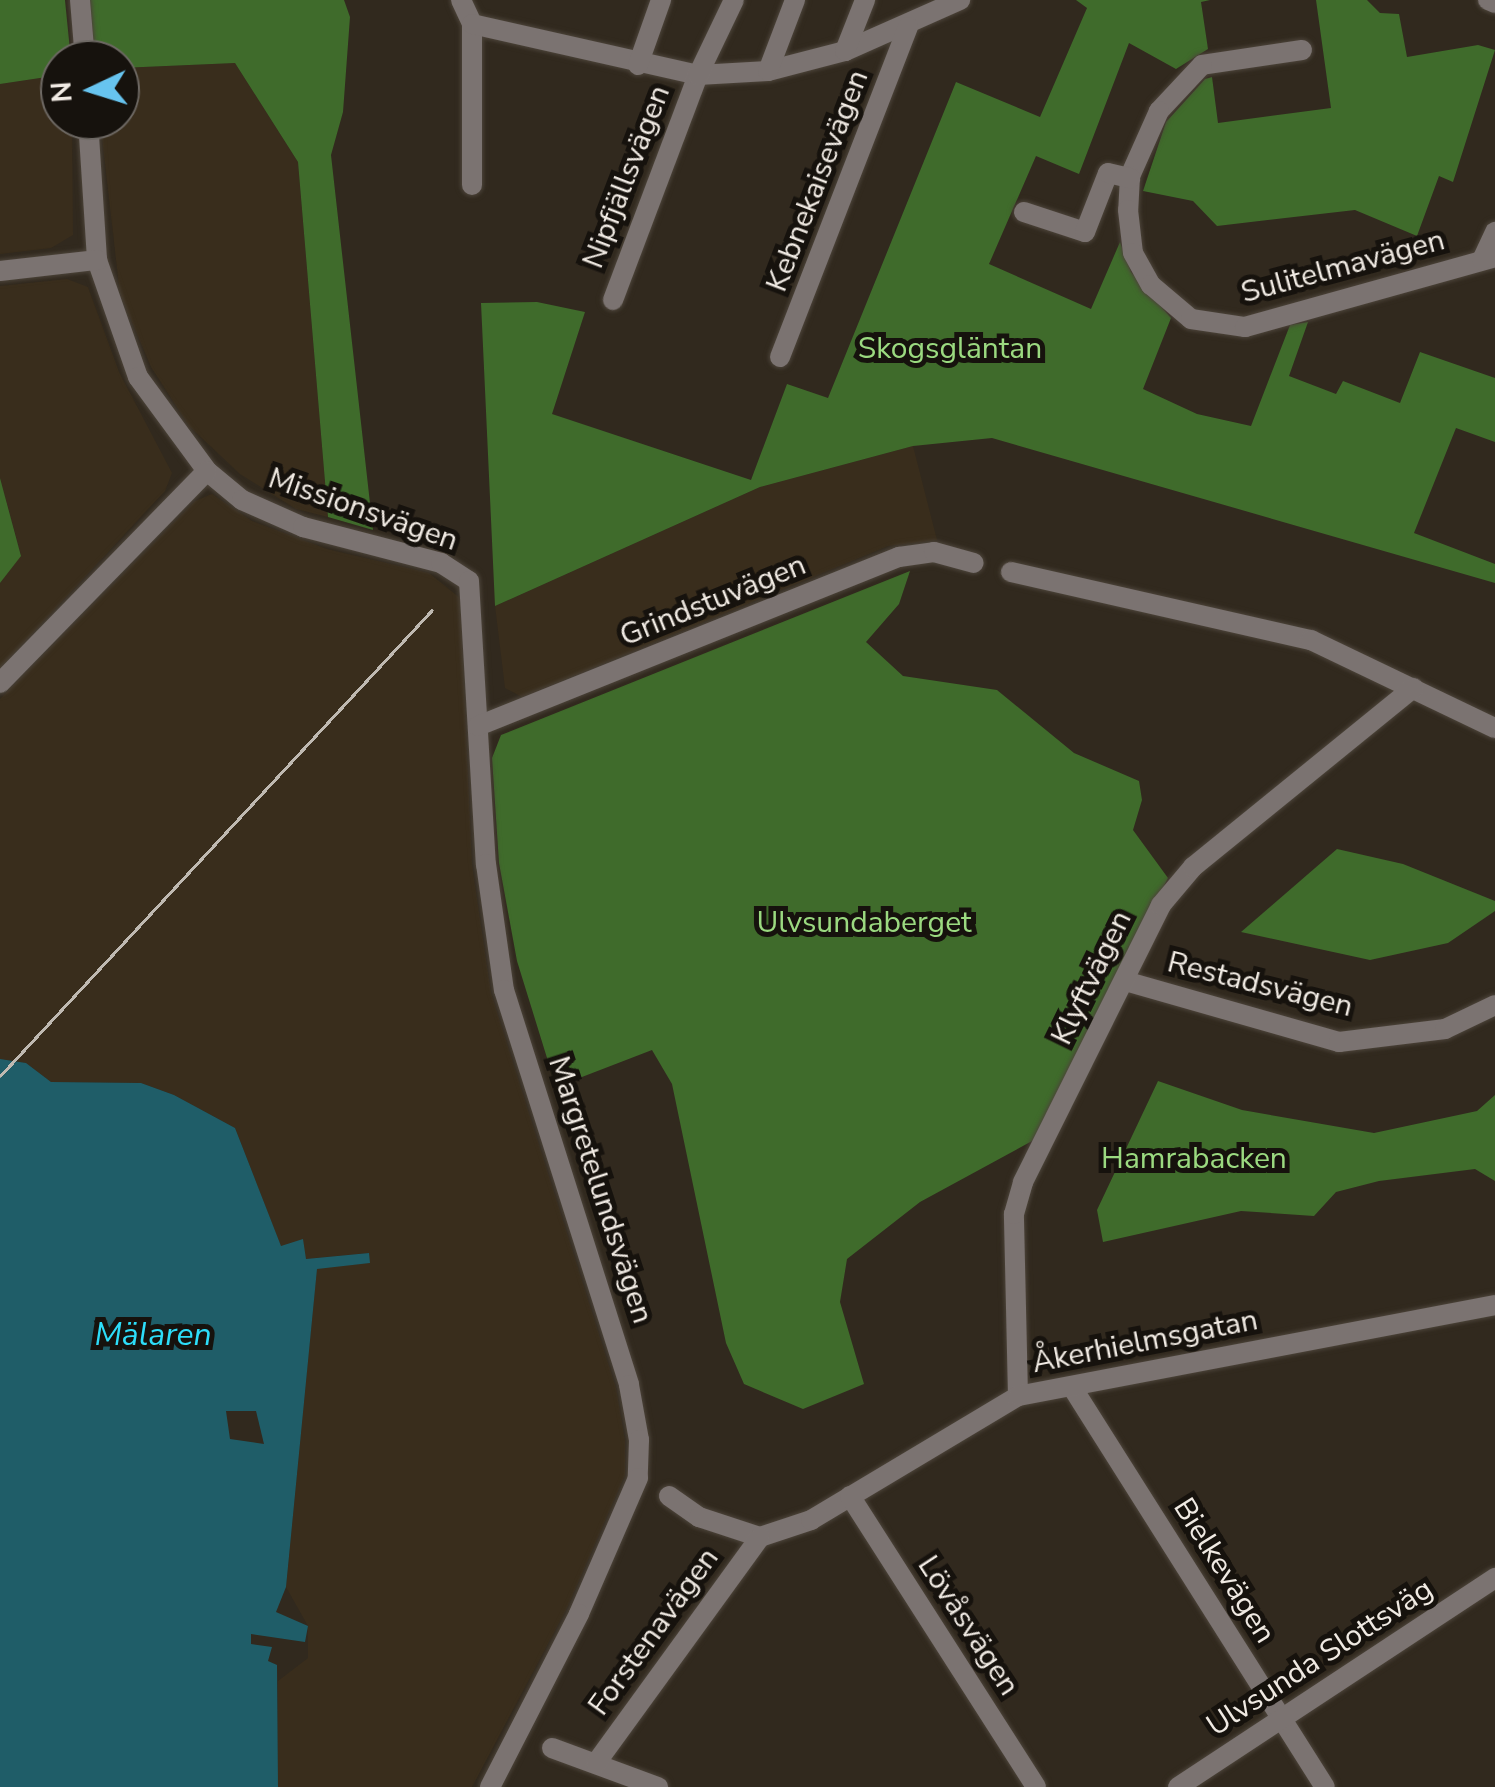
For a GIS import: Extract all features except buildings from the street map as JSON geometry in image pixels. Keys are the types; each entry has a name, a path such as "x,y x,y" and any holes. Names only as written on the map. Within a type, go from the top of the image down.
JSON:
{"street":[{"path":"80,0 83,40"},
{"path":"461,0 472,24 472,184"},
{"path":"638,65 660,0"},
{"name":"Nipfjällsvägen","path":"613,300 698,75 734,0"},
{"path":"768,71 795,0"},
{"path":"845,52 865,0"},
{"path":"472,24 638,65 698,75 768,71 845,52 914,15 960,0"},
{"path":"1488,0 1495,3"},
{"name":"Kebnekaisevägen","path":"780,357 914,15"},
{"name":"Sulitelmavägen","path":"1302,50 1202,65 1159,112 1130,178 1129,236 1140,269 1180,310 1216,326 1245,328 1489,259"},
{"name":"Missionsvägen","path":"89,140 97,260 138,377 206,471 242,500 303,527 441,563 468,581"},
{"path":"1024,212 1085,232 1108,173 1130,178"},
{"path":"1489,259 1495,232"},
{"path":"0,271 97,260"},
{"path":"0,683 206,471"},
{"name":"Grindstuvägen","path":"478,726 899,557 934,552 974,563"},
{"path":"1011,572 1311,640 1495,728"},
{"name":"Margretelundsvägen","path":"468,581 492,929 504,990 630,1384 638,1440 638,1478 579,1614 490,1787"},
{"name":"Klyftvägen","path":"1018,1396 1014,1214 1161,905 1193,867 1413,688"},
{"name":"Restadsvägen","path":"1124,980 1339,1042 1446,1029 1495,1005"},
{"name":"Åkerhielmsgatan","path":"760,1536 811,1520 1018,1396 1495,1305"},
{"name":"Bielkevägen","path":"1072,1386 1325,1787"},
{"path":"669,1496 699,1516 760,1536"},
{"name":"Lövåsvägen","path":"850,1496 1036,1787"},
{"name":"Forstenavägen","path":"596,1763 760,1536"},
{"name":"Ulvsunda Slottsväg","path":"1178,1787 1495,1578"},
{"path":"552,1748 658,1787"}],"shaded area":[{"path":"235,63 298,162 328,517 296,509 240,474 189,426 151,367 120,294 102,140 140,140 140,67"},
{"path":"40,78 40,140 72,140 73,235 51,248 0,254 0,84"},
{"path":"67,279 88,287 119,372 172,473 165,491 0,668 0,583 21,555 0,478 0,286"},
{"path":"913,446 937,540 888,546 522,697 505,688 495,606 760,487"},
{"path":"212,494 252,521 327,549 429,573 460,598 472,865 491,993 616,1388 625,1441 625,1475 567,1608 472,1787 278,1787 278,1681 308,1658 308,1626 286,1587 317,1268 369,1263 368,1253 305,1259 281,1247 235,1128 174,1095 141,1083 51,1082 26,1063 0,1059 0,699 195,501"}],"green space":[{"path":"0,0 65,0 69,40 40,40 40,78 0,84"},
{"path":"90,0 344,0 350,17 343,112 331,155 373,530 328,517 298,162 235,63 140,67 140,40 93,40"},
{"name":"Skogsgläntan","path":"1076,0 1210,0 1201,2 1208,49 1176,69 1129,43 1079,174 1036,156 989,264 1091,309 1120,242 1131,272 1171,318 1143,389 1197,414 1251,426 1290,325 1308,322 1289,376 1336,394 1343,381 1400,403 1420,352 1495,378 1495,442 1456,428 1414,533 1495,564 1495,583 992,438 913,446 760,487 495,606 481,303 537,302 585,312 552,414 751,480 787,384 828,398 956,82 1040,117 1087,8"},
{"path":"1316,0 1367,0 1380,13 1399,14 1407,57 1478,45 1495,50 1453,182 1439,176 1417,236 1355,210 1217,226 1193,201 1143,191 1166,122 1205,79 1212,77 1218,123 1331,108"},
{"path":"0,478 21,556 0,583"},
{"name":"Ulvsundaberget","path":"910,571 899,604 866,642 903,676 997,690 1074,753 1139,781 1142,800 1133,830 1168,878 1034,1140 920,1202 847,1259 840,1302 864,1384 803,1409 744,1384 726,1343 672,1084 652,1050 556,1087 517,961 499,863 492,758 501,735"},
{"path":"1337,849 1403,864 1495,901 1495,911 1448,943 1370,960 1241,932"},
{"name":"Hamrabacken","path":"1158,1081 1242,1110 1374,1133 1477,1111 1495,1095 1495,1181 1475,1169 1379,1181 1336,1192 1314,1216 1241,1211 1103,1242 1097,1210"}],"water":[{"name":"Mälaren","path":"0,1059 26,1063 51,1082 141,1083 174,1095 235,1128 281,1246 303,1239 306,1259 369,1253 370,1263 317,1269 286,1587 276,1612 308,1626 305,1642 251,1634 251,1644 272,1647 268,1661 277,1665 278,1787 0,1787"}],"pier":[{"path":"226,1411 256,1411 264,1444 230,1439"}],"tram line":[{"path":"0,1076 432,610"}]}
